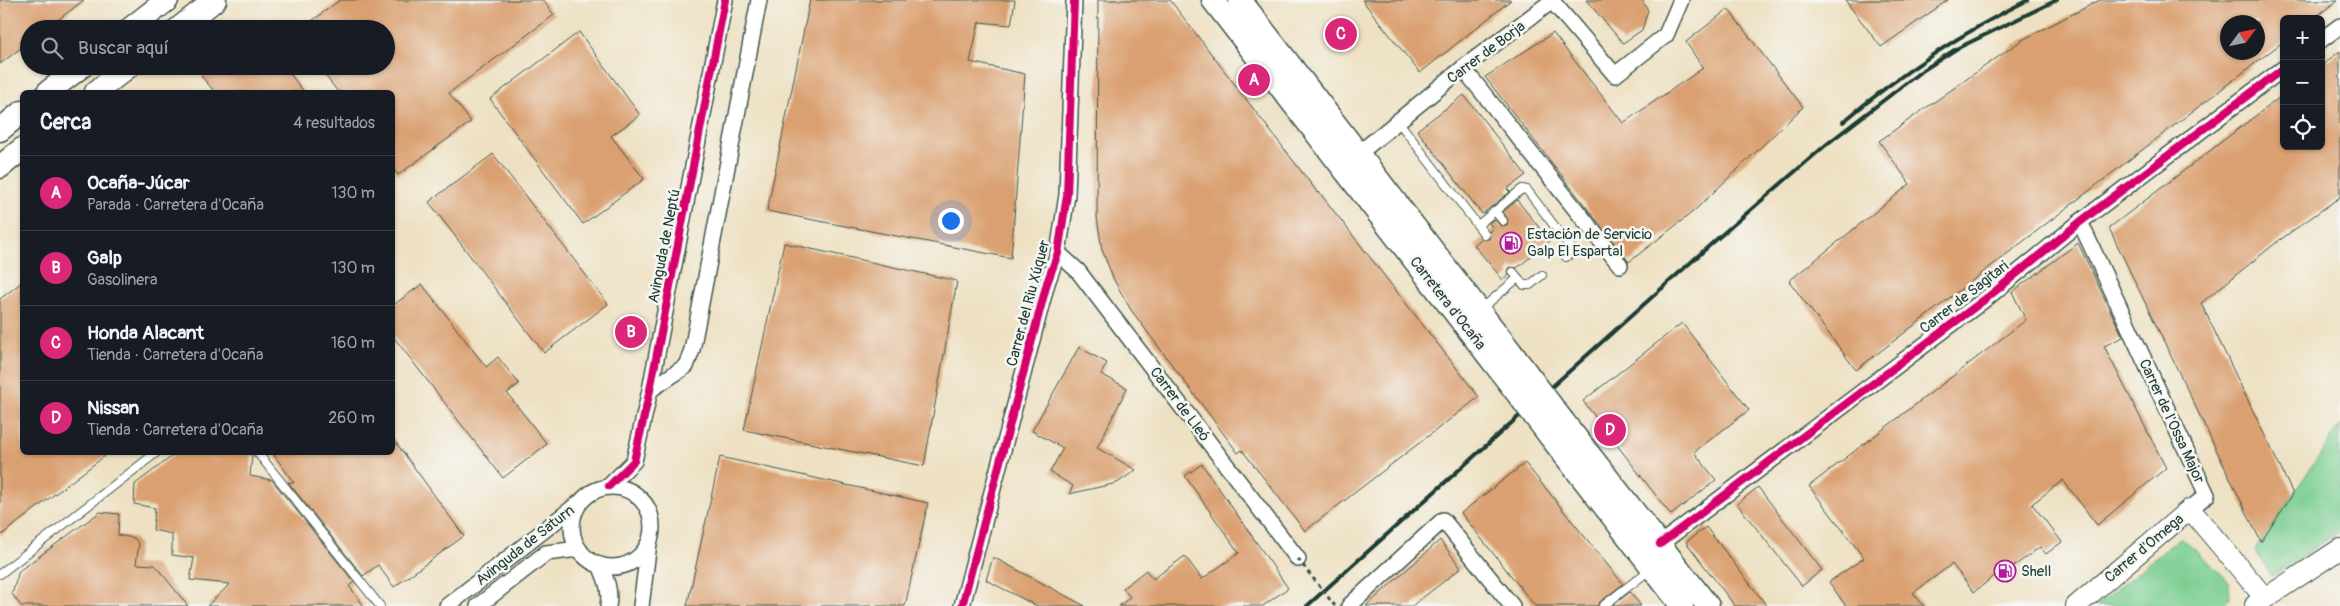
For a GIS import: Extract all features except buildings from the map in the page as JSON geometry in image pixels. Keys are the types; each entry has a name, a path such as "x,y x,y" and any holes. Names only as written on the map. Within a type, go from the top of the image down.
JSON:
{"main road":[{"path":"141,20 166,0"},
{"path":"189,20 215,0"},
{"name":"Carretera d'Ocaña","path":"1213,0 1353,182 1503,358 1556,428 1652,568 1682,606"},
{"name":"Carretera d'Ocaña","path":"1240,0 1479,310 1503,358"},
{"path":"51,90 70,75"},
{"path":"99,90 118,75"},
{"path":"0,128 20,113"},
{"path":"0,167 20,151"},
{"name":"Carretera d'Ocaña","path":"1556,428 1660,544 1708,606"}],"street":[{"name":"Avinguda de Neptú","path":"609,486 634,461 650,390 725,0"},
{"path":"650,390 686,366 692,350 759,0"},
{"name":"Carrer del Riu Xúquer","path":"962,606 1047,283 1058,253 1067,195 1074,0"},
{"name":"Carrer de Borja","path":"1358,154 1463,68 1552,1 1615,75 1666,34 1682,0"},
{"path":"2325,37 2340,26"},
{"path":"1463,68 1620,265"},
{"name":"Carrer de Sagitari","path":"1660,544 1988,297 2080,222 2280,71"},
{"path":"1353,182 1358,154"},
{"name":"Carrer de l'Ossa Major","path":"2080,222 2207,495 2190,509"},
{"name":"Carrer de Lleó","path":"1058,253 1078,271 1298,559"},
{"path":"641,606 650,541 651,521 644,503 634,493 622,488 609,486 598,489 580,502 574,514 572,526 574,538 579,549 585,556 600,564 615,566 629,563 638,557 650,541"},
{"name":"Avinguda de Saturn","path":"447,606 580,502"},
{"path":"2190,509 2259,602 2340,549"},
{"name":"Carrer d'Omega","path":"2076,606 2190,509"},
{"path":"1349,606 1443,520 1512,606"},
{"name":"Avinguda de Saturn","path":"478,606 546,553 579,549"},
{"path":"600,564 607,580 610,596 608,606"}],"lane":[{"path":"1398,121 1485,235"},
{"path":"1478,225 1522,189 1527,190 1572,248 1571,253 1566,257"},
{"path":"1495,211 1502,221"},
{"path":"1479,310 1516,275 1524,285 1530,285 1542,275"},
{"path":"0,574 153,455"},
{"path":"259,455 380,606"},
{"path":"1603,606 1652,568"}],"path":[{"path":"1298,559 1335,606"}],"green space":[{"path":"2340,425 2340,531 2272,576 2255,550"},
{"path":"2181,537 2229,581 2230,599 2221,606 2096,606"}],"railway":[{"path":"1843,122 1932,55 1979,26 2028,0"},
{"path":"1307,606 1718,238 1827,144 1919,73 1956,49 2057,0"}],"cycle path":[{"path":"609,486 634,461 650,390 725,0"},
{"path":"962,606 1047,283 1058,253 1067,195 1074,0"},
{"path":"1660,544 1988,297 2080,222 2280,71"}],"place":[{"name":"Honda Alacant","path":"1341,34"},
{"name":"Ocaña-Júcar","path":"1254,80"},
{"name":"Estación de Servicio Galp El Espartal","path":"1511,243"},
{"name":"Galp","path":"631,332"},
{"name":"Nissan","path":"1610,430"},
{"name":"Shell","path":"2005,571"}]}
